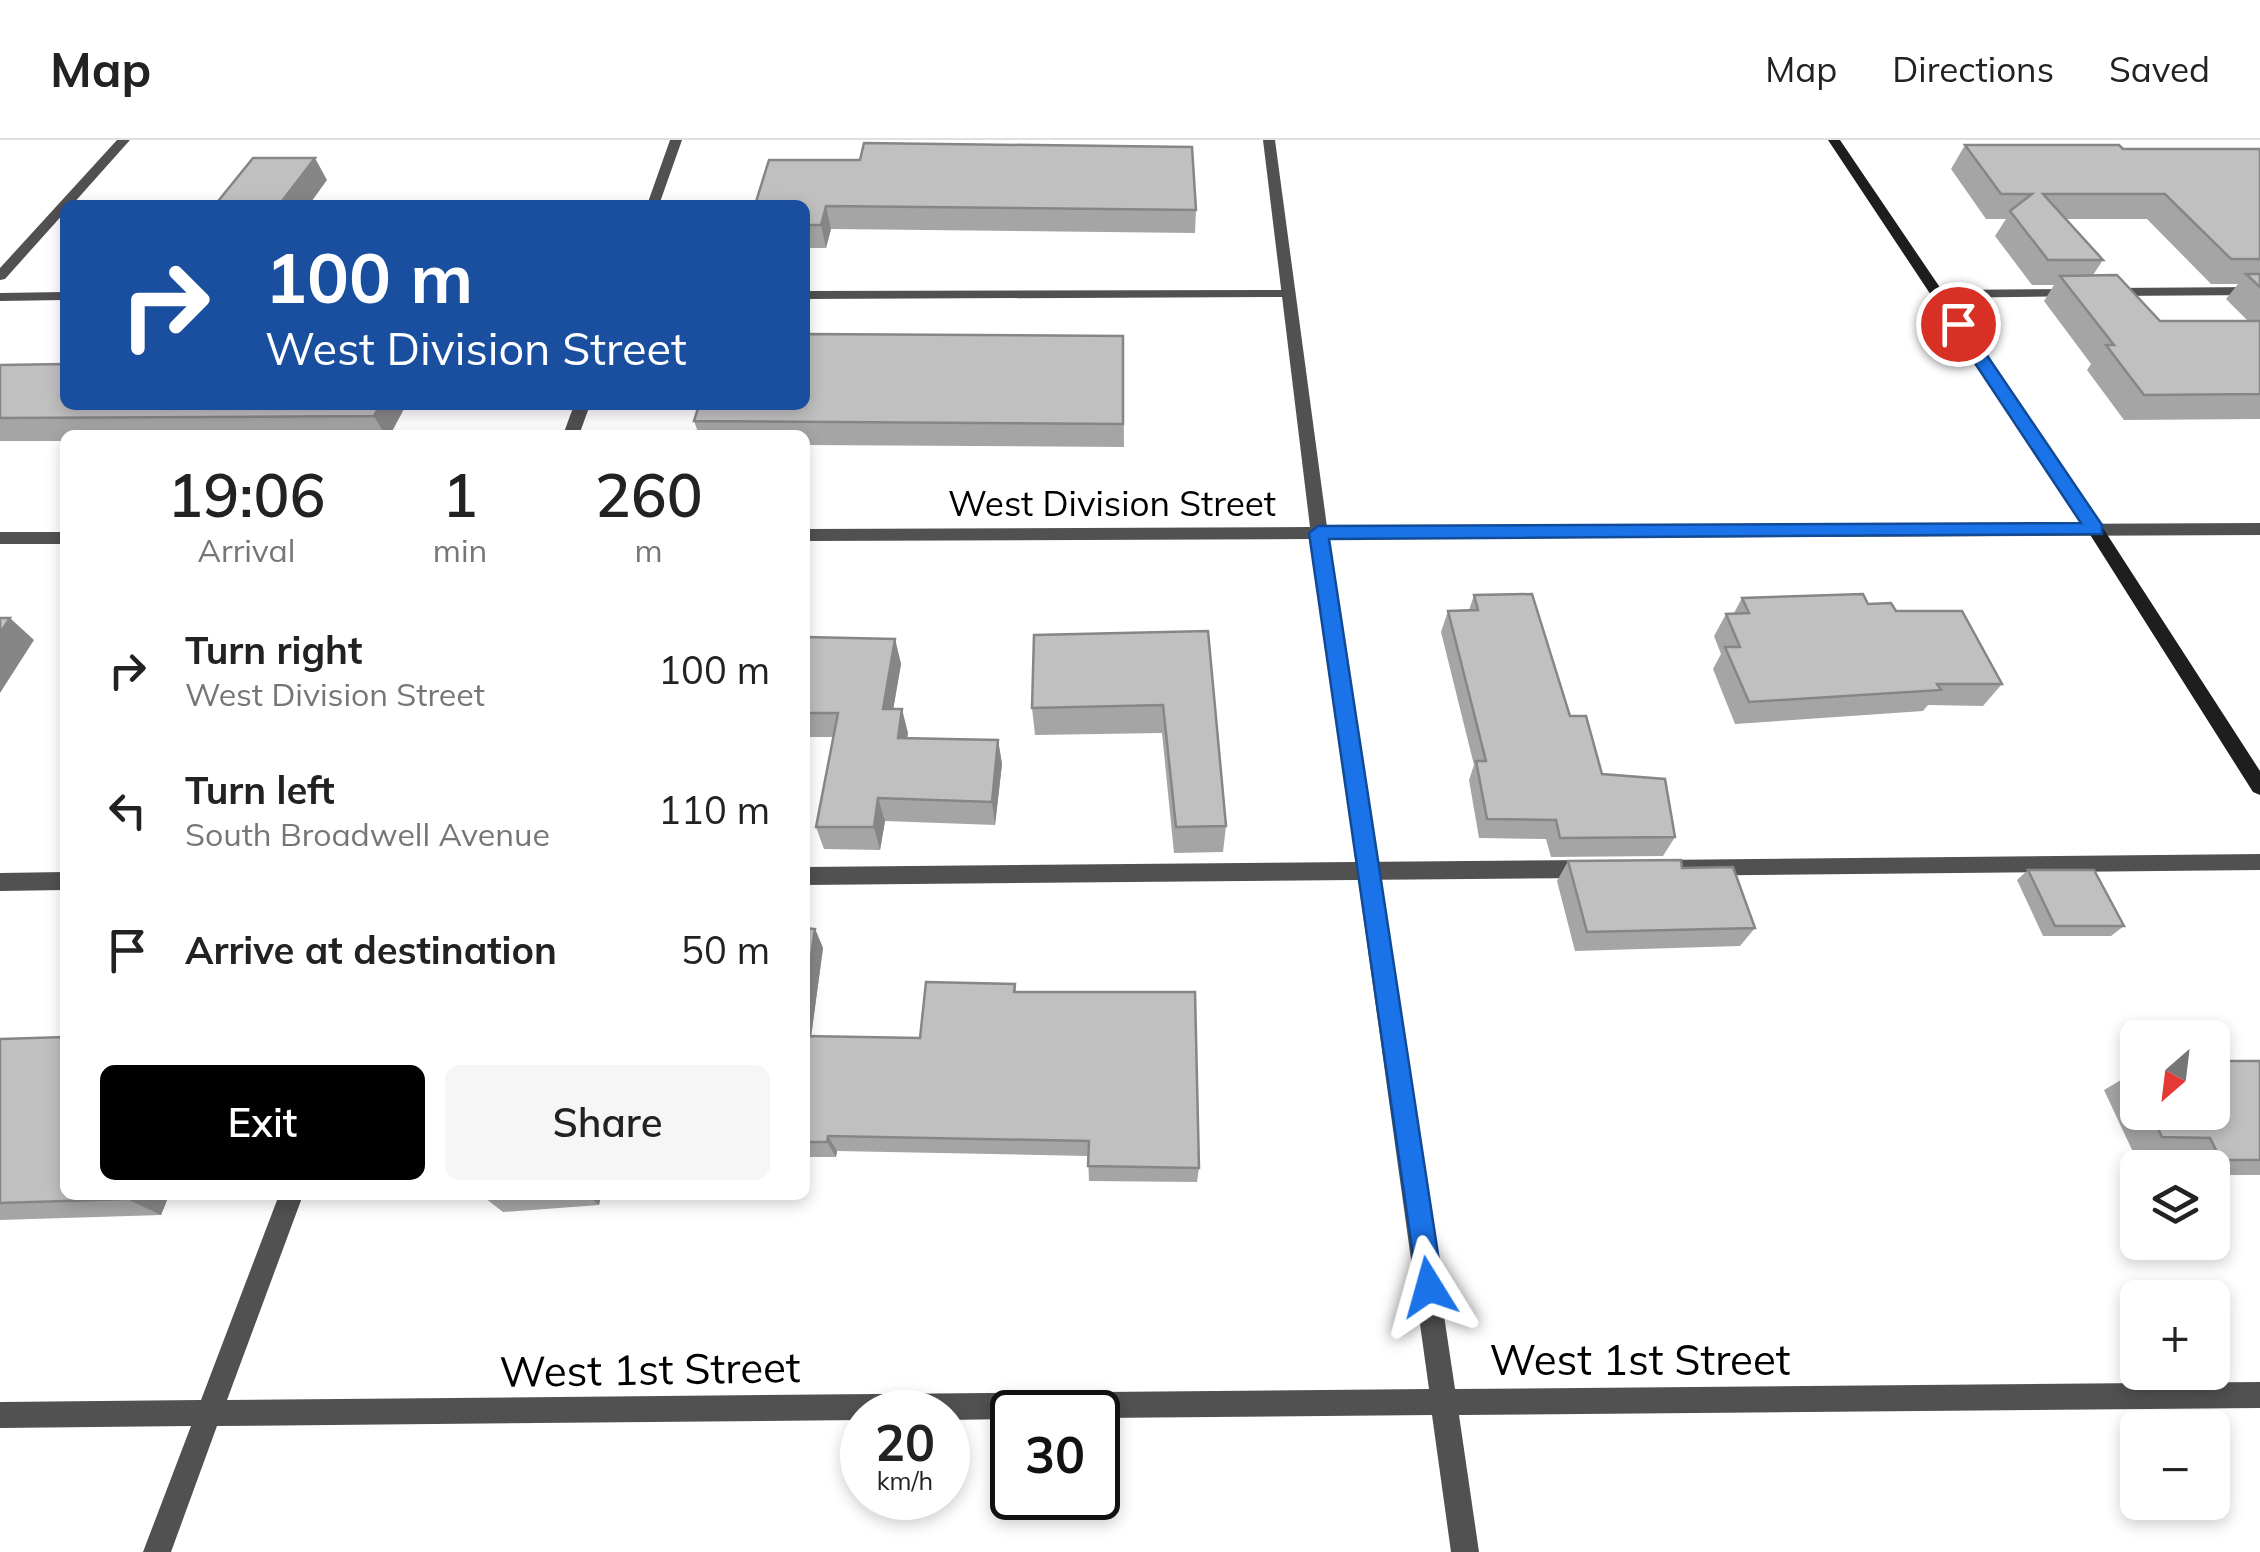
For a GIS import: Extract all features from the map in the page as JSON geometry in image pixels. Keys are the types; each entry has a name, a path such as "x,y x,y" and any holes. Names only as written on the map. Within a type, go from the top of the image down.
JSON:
{"main road":[{"path":"1834,140 2095,530 2260,788"}],"street":[{"path":"69,200 124,140"},
{"path":"655,200 676,140"},
{"path":"1269,140 1318,533 1465,1552"},
{"path":"0,276 60,210"},
{"path":"1938,294 2260,291"},
{"path":"810,295 1288,294"},
{"path":"0,297 60,296"},
{"name":"West Division Street","path":"810,534 2260,529"},
{"path":"0,538 60,538"},
{"path":"810,876 2260,862"},
{"path":"0,882 60,882"},
{"path":"157,1552 289,1200"},
{"name":"West 1st Street","path":"0,1414 2260,1395"}],"building":[{"path":"864,143 1192,147 1196,210 826,206 821,225 810,225 810,200 757,200 769,160 860,160"},
{"path":"1965,145 2260,149 2260,259 2231,259 2165,194 2043,194 2103,260 2048,260 2010,211 2032,194 2001,194"},
{"path":"253,158 315,158 283,200 219,200"},
{"path":"2246,274 2260,274 2260,287"},
{"path":"2117,275 2160,321 2260,321 2260,394 2144,395 2106,345 2114,345 2060,276"},
{"path":"810,334 1123,336 1123,424 694,421 697,410 810,410"},
{"path":"60,364 60,410 377,410 374,416 0,418 0,365"},
{"path":"1532,594 1570,716 1586,716 1602,774 1665,779 1675,837 1560,838 1556,820 1487,819 1476,761 1486,761 1448,611 1478,610 1474,595"},
{"path":"1863,594 1868,604 1891,603 1896,611 1962,611 2002,684 1937,684 1941,690 1749,702 1725,647 1740,647 1726,614 1749,613 1742,598"},
{"path":"0,618 10,618 0,633"},
{"path":"1208,631 1226,826 1176,827 1163,705 1032,708 1034,635"},
{"path":"810,637 895,639 883,709 902,709 898,738 998,740 992,802 878,798 874,827 816,827 838,713 810,713"},
{"path":"1681,860 1682,868 1733,867 1755,928 1587,932 1568,861"},
{"path":"2028,870 2094,870 2124,926 2055,926"},
{"path":"810,928 815,929 810,964"},
{"path":"926,982 1015,984 1014,992 1195,992 1199,1168 1088,1166 1089,1141 828,1136 827,1142 810,1142 810,1036 920,1038"},
{"path":"60,1037 60,1200 95,1200 0,1203 0,1039"},
{"path":"2230,1061 2260,1061 2260,1160 2230,1160 2230,1150 2216,1150 2210,1138 2162,1137 2159,1130 2230,1130"}],"route":[{"path":"1429,1287 1318,533 2095,530 1958,324"}]}
